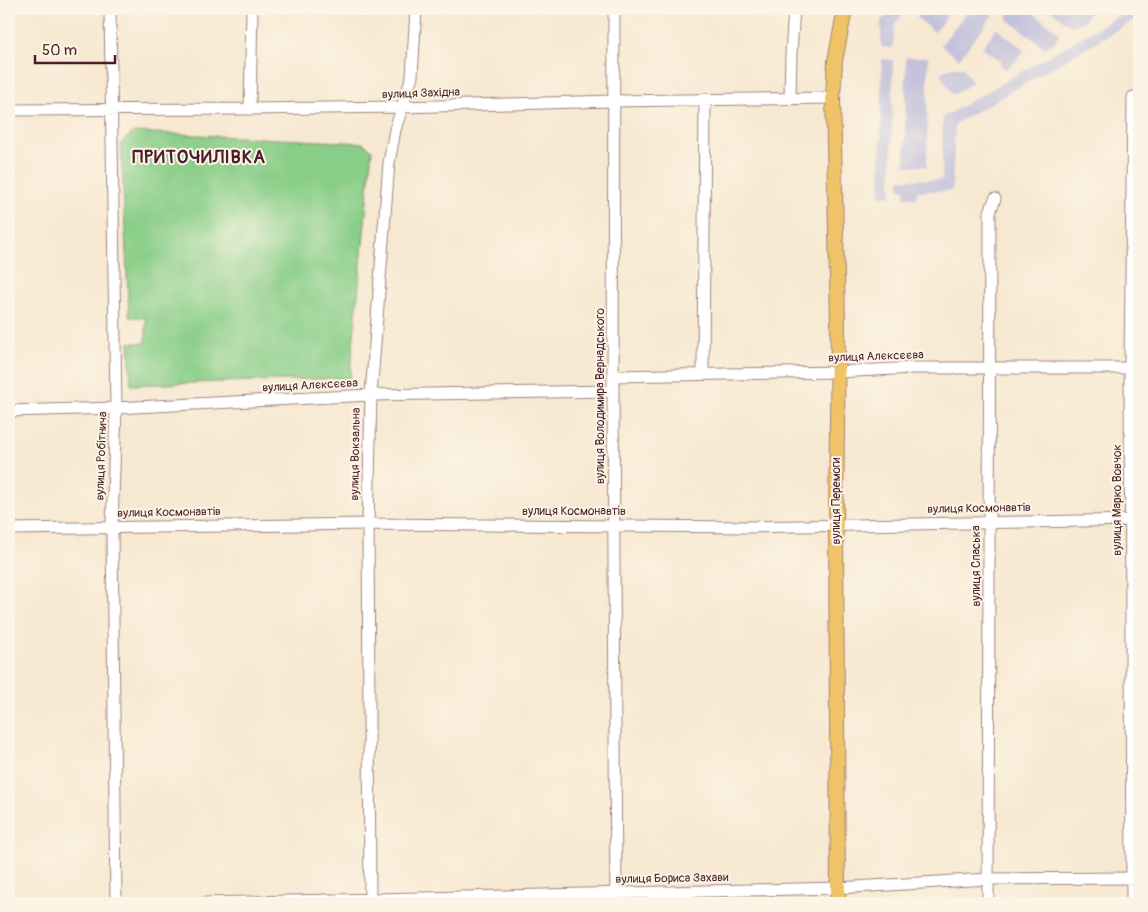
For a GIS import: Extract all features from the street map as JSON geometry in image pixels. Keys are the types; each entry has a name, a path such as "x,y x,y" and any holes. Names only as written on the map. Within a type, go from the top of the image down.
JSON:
{"main road":[{"name":"вулиця Перемоги","path":"838,903 837,313 833,98 835,61 845,9"}],"street":[{"name":"вулиця Робітнича","path":"110,9 116,408 112,527 116,903"},
{"path":"250,109 252,9"},
{"name":"вулиця Вокзальна","path":"370,901 368,524 371,395 389,163 401,107 412,76 416,9"},
{"name":"вулиця Володимира Вернадського","path":"614,9 612,391 616,898"},
{"path":"790,100 794,9"},
{"name":"вулиця Марко Вовчок","path":"1132,903 1136,878 1133,97"},
{"name":"вулиця Західна","path":"9,110 401,107 705,99 790,100 833,98"},
{"path":"703,374 705,99"},
{"name":"вулиця Спаська","path":"988,903 990,212 995,199"},
{"name":"вулиця Алєксєєва","path":"613,376 837,372 914,368 1135,368"},
{"name":"вулиця Алєксєєва","path":"9,411 116,408 371,395 612,391"},
{"name":"вулиця Космонавтів","path":"9,529 368,524 748,527 990,521 1135,520"},
{"name":"вулиця Бориса Захави","path":"205,903 616,898 988,879 1136,878"}],"shaded area":[{"path":"891,9 907,9 895,24 893,48 881,47 881,21"},
{"path":"924,9 952,9 935,32 917,18"},
{"path":"969,9 997,9 959,59 941,45"},
{"path":"1012,9 1028,9 1060,33 1054,42 1045,48 1006,18"},
{"path":"1049,9 1085,9 1090,12 1084,21 1071,26"},
{"path":"1130,9 1139,9 1139,17 955,124 952,191 917,191 916,198 904,197 905,190 899,189 900,179 942,180 943,117"},
{"path":"996,28 1024,50 1017,60 1005,70 999,64 1001,61 982,48"},
{"path":"906,57 928,57 927,166 905,166"},
{"path":"882,59 893,60 891,196 880,196"},
{"path":"951,67 963,67 972,83 953,95 940,73"}],"green space":[{"path":"134,132 363,143 372,150 350,378 131,385 129,343 146,343 146,318 129,317 121,143"}],"district":[{"name":"ПРИТОЧИЛІВКА","path":"199,157"}]}
